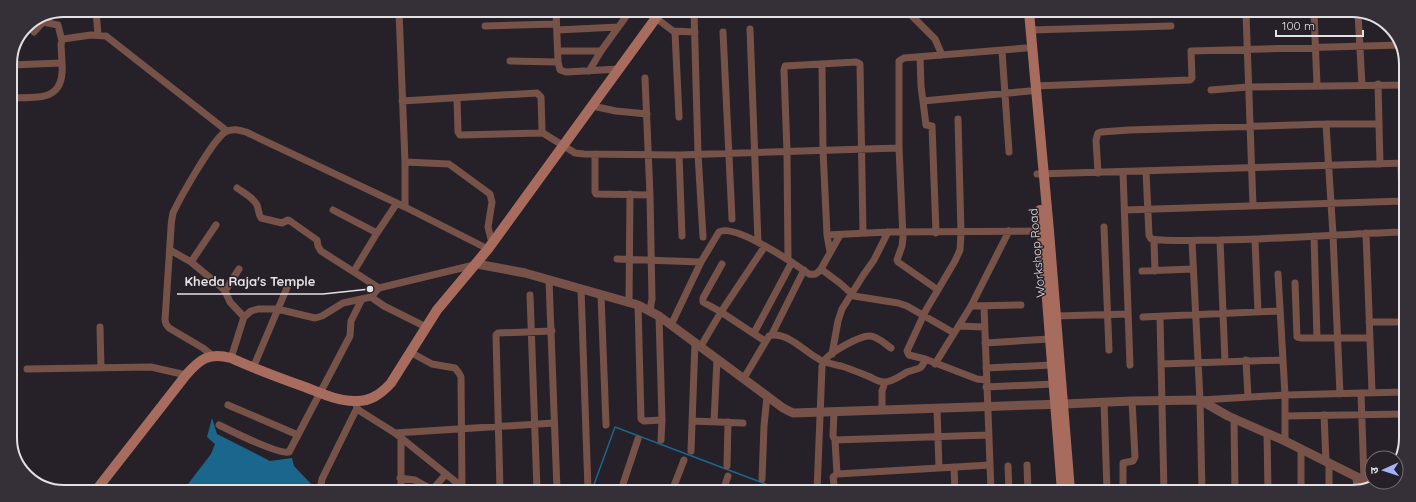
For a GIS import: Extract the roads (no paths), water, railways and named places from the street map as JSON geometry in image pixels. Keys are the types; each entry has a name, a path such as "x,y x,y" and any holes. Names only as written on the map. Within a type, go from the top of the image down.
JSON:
{"main road":[{"path":"101,485 186,375 200,361 213,356 231,358 319,393 356,405 370,399 385,389 426,327 464,278 477,264 657,17"},
{"name":"Workshop Road","path":"1027,17 1026,48 1033,88"},
{"name":"Workshop Road","path":"1028,17 1030,30 1033,88 1045,231 1056,316 1062,485"},
{"name":"Workshop Road","path":"1045,231 1052,365 1054,384 1060,404 1069,485"}],"street":[{"path":"97,17 98,35"},
{"path":"399,17 405,207"},
{"path":"556,17 558,62 562,72 619,69"},
{"path":"589,71 601,51 626,17"},
{"path":"660,17 675,32 679,117"},
{"path":"694,17 698,154 703,237"},
{"path":"913,17 935,39 942,55"},
{"path":"1246,17 1251,168 1254,206"},
{"path":"1314,17 1317,85"},
{"path":"1358,17 1362,85"},
{"path":"17,97 49,95 54,91 62,77 62,41 58,25 44,22"},
{"path":"32,30 34,32 42,23"},
{"path":"485,26 618,27"},
{"path":"1030,30 1171,26"},
{"path":"691,451 698,344 721,312 762,244 750,29"},
{"path":"675,32 695,32"},
{"path":"723,32 732,219"},
{"path":"62,41 66,38 98,35 111,39 227,131"},
{"path":"923,102 1005,94 1033,88 1190,80 1192,78 1191,51 1394,44"},
{"path":"938,290 897,262 903,242 899,148 899,61 904,58 1026,48"},
{"path":"558,51 601,51"},
{"path":"1002,51 1010,152"},
{"path":"920,57 926,125 932,126 936,233"},
{"path":"510,61 558,62"},
{"path":"754,333 790,261 784,68 788,65 822,65 856,62 860,64 863,233"},
{"path":"17,65 62,63"},
{"path":"822,65 823,150 827,235 830,252"},
{"path":"645,78 652,260 652,302 650,310"},
{"path":"1378,84 1380,164"},
{"path":"1211,90 1248,87 1317,85 1399,85"},
{"path":"402,101 537,93 541,97 543,133"},
{"path":"457,98 458,132 460,135 543,133 576,153 648,156 899,148"},
{"path":"592,106 616,112 647,114"},
{"path":"958,119 961,233 960,250 924,316 907,351 909,355 925,359 974,378 986,380"},
{"path":"1098,172 1096,140 1098,133 1129,130 1326,124 1379,124"},
{"path":"1326,124 1333,235 1340,394"},
{"path":"213,356 166,324 171,228 173,213 202,162 221,136 227,131 237,130 246,132 490,246"},
{"path":"595,154 596,194 650,195"},
{"path":"679,155 682,236"},
{"path":"404,162 449,164 490,194 492,202 488,227 490,246"},
{"path":"1040,174 1399,163"},
{"path":"1146,171 1148,235 1150,239 1154,240 1255,240 1399,232"},
{"path":"1123,172 1130,365"},
{"path":"237,188 255,202 261,218 282,223 290,220 317,240 321,251 380,288"},
{"path":"630,194 629,259 641,419 644,421 662,420"},
{"path":"1125,210 1399,201"},
{"path":"354,271 397,203"},
{"path":"333,210 377,233"},
{"path":"191,262 216,224"},
{"path":"1104,227 1109,350"},
{"path":"671,325 701,262 719,232 722,230 738,234 762,244 813,275 818,273 821,269 840,235"},
{"path":"935,364 959,326 1009,231"},
{"path":"827,235 888,232 961,233 1045,231"},
{"path":"832,354 840,315 851,294 874,260 888,232"},
{"path":"1366,233 1372,392"},
{"path":"1314,236 1317,338"},
{"path":"1154,240 1155,271"},
{"path":"1220,240 1225,361"},
{"path":"1255,240 1258,312"},
{"path":"1192,241 1200,400 1202,485"},
{"path":"170,250 191,262 225,291 230,302 244,317"},
{"path":"617,259 701,262"},
{"path":"231,358 244,317 255,310 277,309 315,318 322,316 343,303 371,297 380,288 388,285 477,264 525,273 601,294 650,310 783,408 793,413 1399,392"},
{"path":"722,264 702,300 705,304 721,312 765,341"},
{"path":"225,291 239,269"},
{"path":"821,269 841,284 851,294 858,297 898,303 954,333"},
{"path":"1142,271 1193,269"},
{"path":"744,378 768,336 772,334 804,270"},
{"path":"1278,274 1285,395 1286,442"},
{"path":"549,280 557,485"},
{"path":"253,368 289,283"},
{"path":"1295,284 1298,336 1302,338 1369,338"},
{"path":"581,289 588,485"},
{"path":"601,294 606,425"},
{"path":"530,295 538,485"},
{"path":"371,297 384,306 426,327"},
{"path":"219,425 270,448 286,453 290,451 350,336 350,323 362,300"},
{"path":"970,306 1021,305"},
{"path":"984,306 991,485"},
{"path":"1143,317 1280,311"},
{"path":"1056,316 1128,314"},
{"path":"659,316 662,420 661,440"},
{"path":"1160,317 1164,485"},
{"path":"1369,322 1399,322"},
{"path":"959,326 984,327"},
{"path":"100,327 101,368"},
{"path":"500,485 496,335 498,333 552,331"},
{"path":"772,334 777,334 787,338 823,361 885,382 920,368 924,365 925,359"},
{"path":"817,485 819,412 823,361 832,354 866,336 876,337 891,348"},
{"path":"985,342 1050,339"},
{"path":"410,352 432,364 454,368 461,377 464,485"},
{"path":"714,422 717,359"},
{"path":"1162,364 1246,360 1283,360"},
{"path":"1246,360 1248,397"},
{"path":"986,368 1052,365"},
{"path":"27,369 151,367 186,375"},
{"path":"882,409 882,391 885,382"},
{"path":"986,388 1054,384"},
{"path":"1358,485 1364,463 1361,394"},
{"path":"762,479 767,396"},
{"path":"1200,400 1234,418 1364,480"},
{"path":"1124,485 1123,463 1133,461 1135,457 1132,401"},
{"path":"1104,402 1106,485"},
{"path":"228,405 298,436"},
{"path":"321,485 322,479 356,405 395,433 460,485"},
{"path":"937,409 939,468"},
{"path":"834,412 833,436 837,474 834,477 835,485"},
{"path":"1285,416 1399,414"},
{"path":"1324,415 1329,485"},
{"path":"1234,418 1235,485"},
{"path":"693,420 743,423"},
{"path":"727,466 728,422"},
{"path":"395,433 554,423"},
{"path":"1267,433 1268,485"},
{"path":"834,440 988,435"},
{"path":"401,438 401,485"},
{"path":"623,485 638,439"},
{"path":"1301,449 1301,485"},
{"path":"674,485 684,460"},
{"path":"837,474 990,465"},
{"path":"1027,465 1028,485"},
{"path":"1008,466 1009,485"},
{"path":"954,467 955,485"},
{"path":"437,485 446,474"},
{"path":"725,485 728,476"},
{"path":"400,478 415,480 424,485"}],"water":[{"path":"212,418 217,434 270,461 292,458 294,466 312,485 188,485 211,454 215,444 207,437"}],"waterway":[{"path":"594,485 615,427 768,485"}],"place":[{"name":"Kheda Raja's Temple","path":"370,289"}]}
